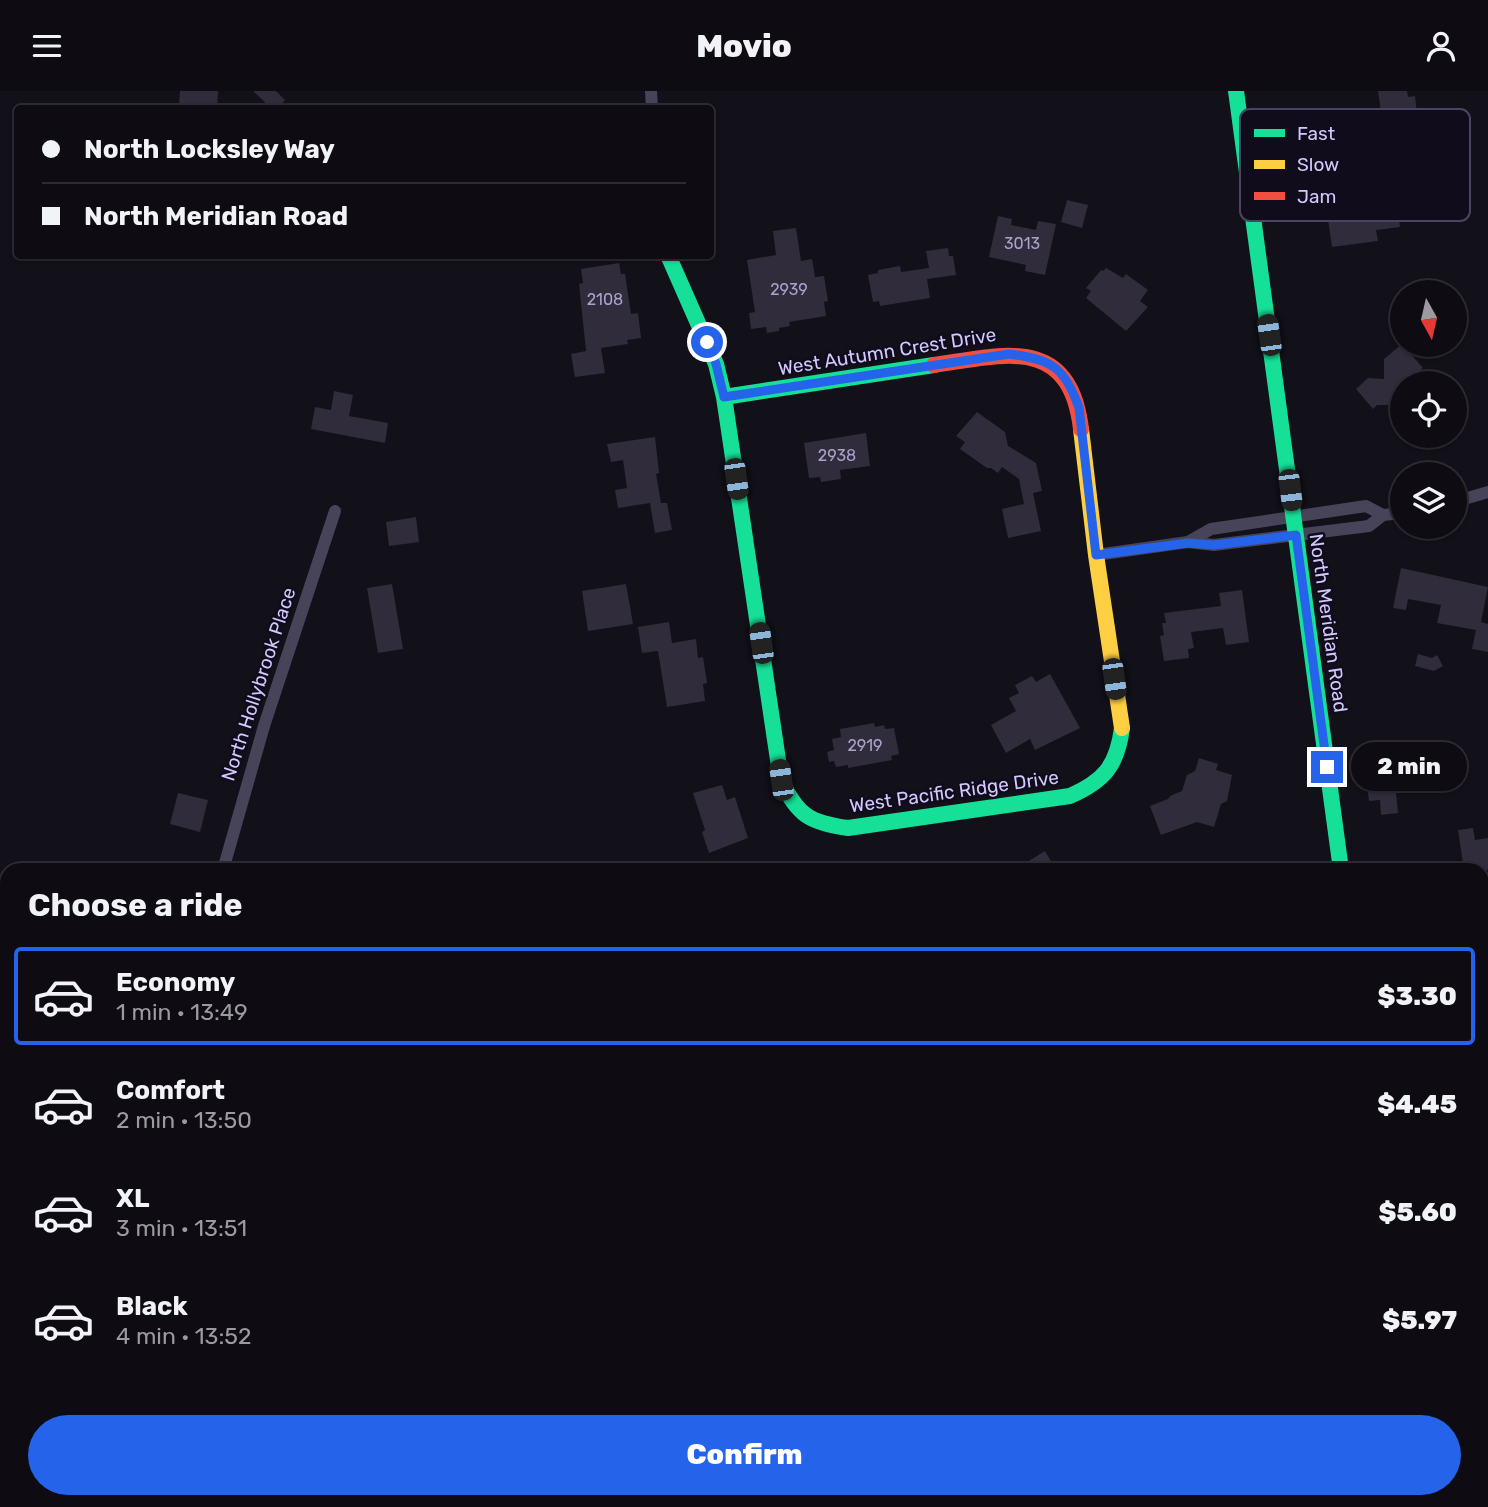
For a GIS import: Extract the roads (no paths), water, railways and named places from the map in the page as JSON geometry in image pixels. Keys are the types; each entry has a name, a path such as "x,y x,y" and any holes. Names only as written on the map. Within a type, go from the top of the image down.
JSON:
{"street":[{"name":"North Meridian Road","path":"1236,91 1240,121"},
{"name":"North Meridian Road","path":"1254,221 1340,863"},
{"path":"670,259 716,364 724,397"},
{"name":"West Autumn Crest Drive","path":"724,397 1009,354 1033,356 1055,366 1071,386 1079,408 1096,555"},
{"name":"West Pacific Ridge Drive","path":"724,397 781,780 801,815 821,825 855,828 1070,796 1091,788 1109,772 1119,750 1122,729 1096,555"},
{"path":"1467,498 1488,492"},
{"path":"1188,543 1211,529 1366,506 1383,515"},
{"name":"North Hollybrook Place","path":"225,863 264,726 335,511"},
{"path":"1096,555 1188,543 1214,545 1369,526 1383,515 1390,514"}]}
